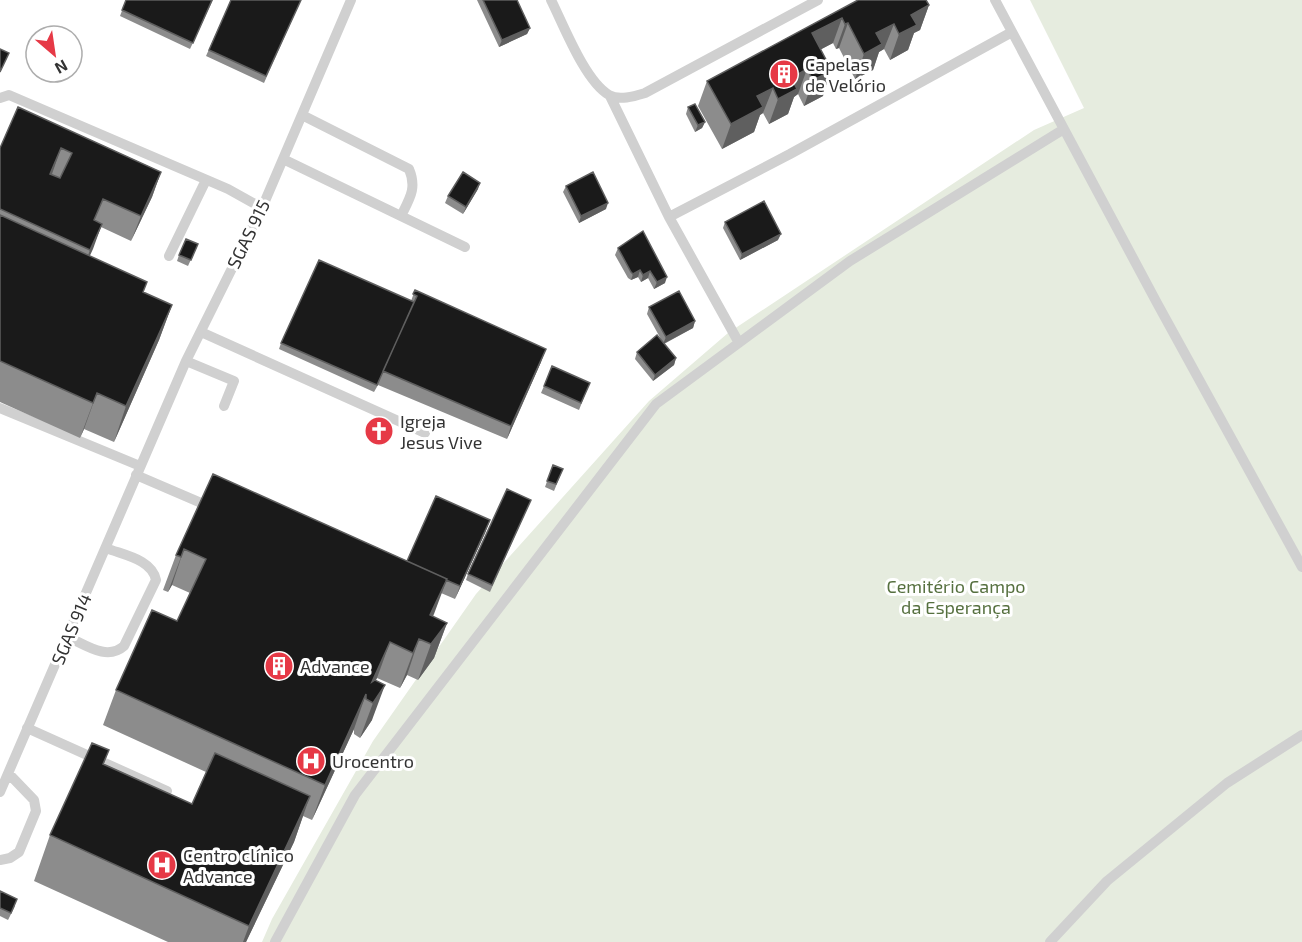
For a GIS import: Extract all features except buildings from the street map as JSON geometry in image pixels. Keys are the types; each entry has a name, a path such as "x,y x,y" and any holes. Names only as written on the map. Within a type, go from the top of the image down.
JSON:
{"lane":[{"name":"SGAS 915","path":"138,470 186,361 262,208 351,0"},
{"path":"551,0 595,83 610,96 669,217 739,343"},
{"path":"610,96 633,97 645,93 818,0"},
{"path":"995,0 1302,567"},
{"path":"669,217 1012,32"},
{"path":"0,98 9,95 206,180 262,208"},
{"path":"302,115 409,169 414,182 413,193 401,216"},
{"path":"275,942 355,795 505,597 656,404 850,261 1064,129"},
{"path":"283,159 465,247"},
{"path":"170,256 206,180"},
{"path":"201,332 425,433"},
{"path":"186,361 234,381 224,406"},
{"path":"0,408 138,470 224,512"},
{"name":"SGAS 914","path":"0,792 138,470"},
{"path":"68,637 108,655 117,652 124,646 156,580 148,564 106,548"},
{"path":"27,728 167,791"},
{"path":"1050,942 1107,881 1227,783 1302,735"},
{"path":"0,860 10,858 19,852 36,811 34,800 9,774"}],"green space":[{"name":"Cemitério Campo da Esperança","path":"1030,0 1302,0 1302,942 262,942 272,919 373,741 476,594 649,401 728,333 1034,130 1084,108"}],"place":[{"name":"Capelas de Velório","path":"784,74"},
{"name":"Igreja Jesus Vive","path":"379,431"},
{"name":"Advance","path":"279,666"},
{"name":"Urocentro","path":"311,761"},
{"name":"Centro clínico Advance","path":"162,865"}]}
